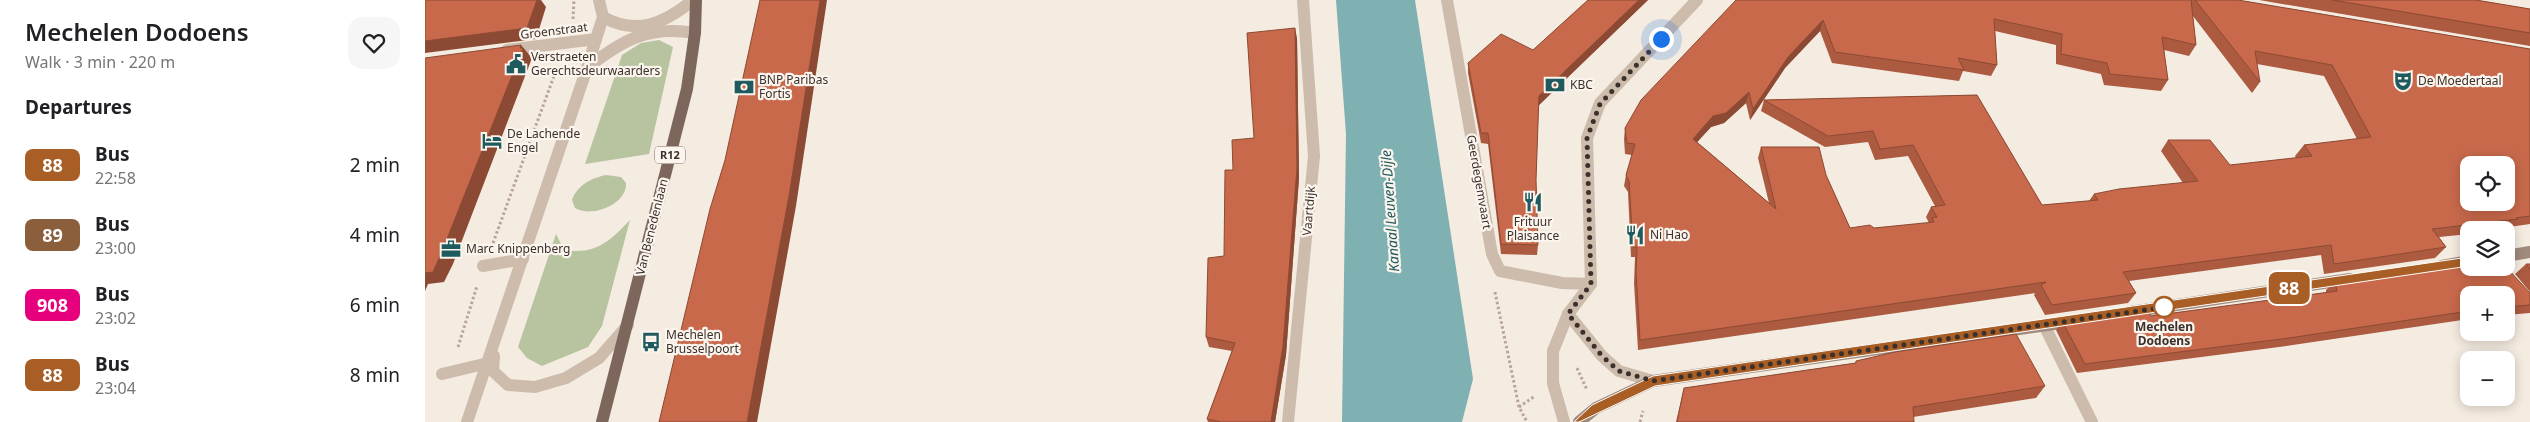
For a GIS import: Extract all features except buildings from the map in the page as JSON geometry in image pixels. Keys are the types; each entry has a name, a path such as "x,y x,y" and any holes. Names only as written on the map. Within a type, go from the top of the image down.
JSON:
{"main road":[{"name":"Van Benedenlaan","path":"601,422 628,325 687,89 695,33 695,0"},
{"path":"2515,254 2530,252"},
{"path":"2430,267 2460,263"},
{"path":"2120,314 2362,278"},
{"path":"1579,422 1596,408 1653,381 2091,318"}],"street":[{"path":"599,0 603,17"},
{"name":"Van Benedenlaan","path":"603,17 620,26 657,23 679,13 695,0"},
{"name":"Vaartdijk","path":"1287,422 1314,156 1303,0"},
{"name":"Geerdegemvaart","path":"1447,0 1492,254 1500,271"},
{"path":"1564,422 1553,384 1553,351 1568,314 1591,284 1587,138 1600,104 1697,0"},
{"name":"R12","path":"467,422 603,17"},
{"path":"587,68 613,47 636,36 679,29 695,33"},
{"name":"Groenstraat","path":"494,52 596,40"},
{"path":"483,266 523,259"},
{"path":"1500,271 1562,283 1591,284"},
{"path":"1568,314 1602,356 1619,371 1653,381"},
{"name":"R12","path":"494,346 493,371 508,385 535,387 566,378 599,358 628,325"},
{"path":"2044,325 2092,422"},
{"path":"442,374 488,364"}],"path":[{"path":"442,374 458,347 483,266 507,209 566,43"},
{"path":"1500,271 1495,292 1519,407 1527,422"}],"green space":[{"path":"659,40 673,47 649,154 585,164 622,55 641,43"},
{"path":"606,175 621,177 626,183 625,191 621,198 607,208 598,210 582,211 575,208 572,200 577,190 590,180"},
{"path":"630,220 602,326 588,347 542,366 527,358 518,347 556,234 564,250 585,250 594,248 609,240"}],"water":[{"name":"Kanaal Leuven-Dijle","path":"1336,0 1415,0 1473,379 1462,422 1342,422 1346,134"}],"bus line":[{"name":"88","path":"1579,422 1596,408 1653,381 2460,262"}],"place":[{"name":"Verstraeten Gerechtsdeurwaarders","path":"516,64"},
{"name":"De Moedertaal","path":"2403,81"},
{"name":"KBC","path":"1555,85"},
{"name":"BNP Paribas Fortis","path":"744,87"},
{"name":"De Lachende Engel","path":"492,141"},
{"name":"Frituur Plaisance","path":"1533,202"},
{"name":"Ni Hao","path":"1635,235"},
{"name":"Marc Knippenberg","path":"451,249"},
{"name":"Mechelen Dodoens","path":"2164,307"},
{"name":"Mechelen Brusselpoort","path":"651,342"}],"route":[{"path":"1661,39 1600,104 1587,138 1591,284 1568,314 1602,356 1619,371 1653,381 2166,307 2164,307"}]}
